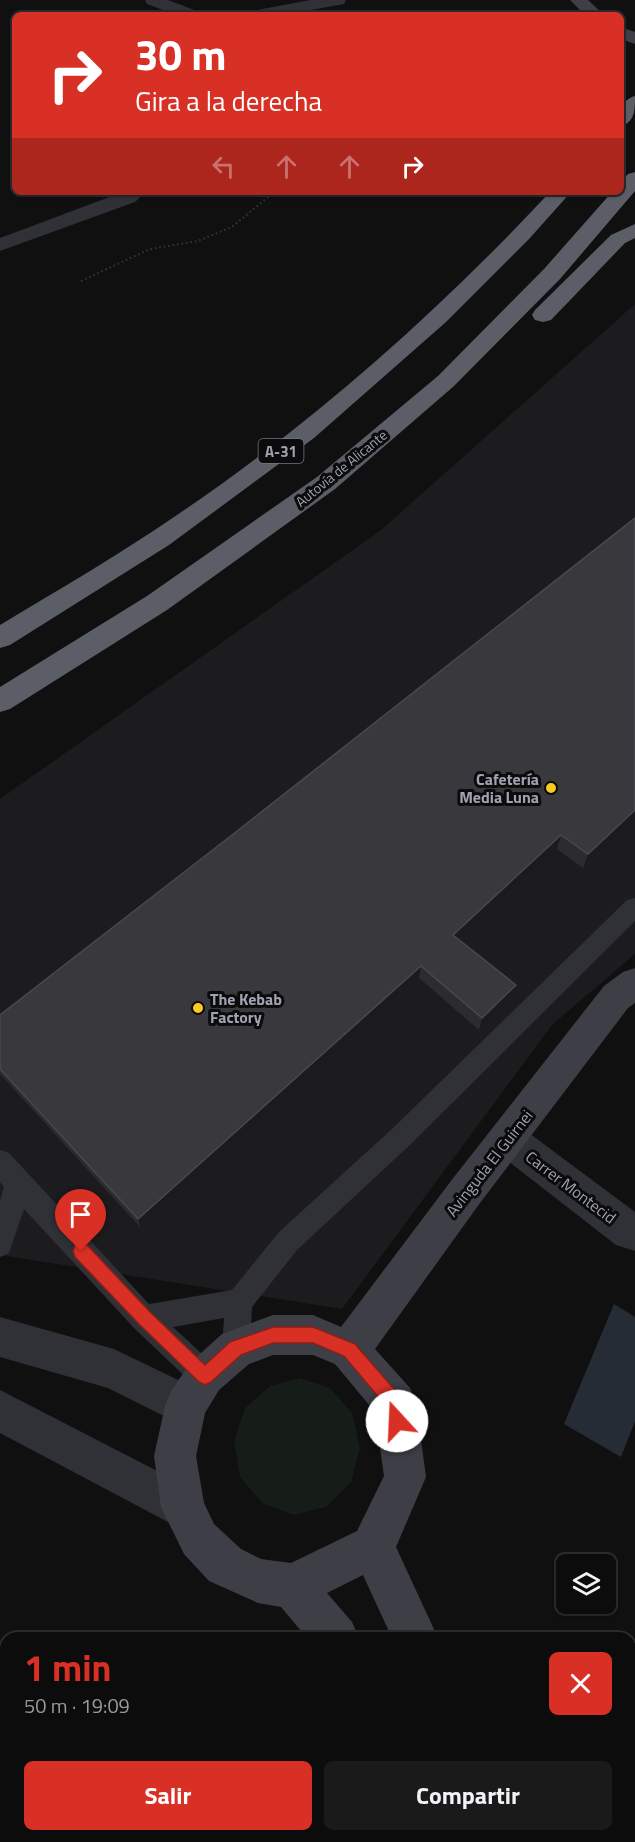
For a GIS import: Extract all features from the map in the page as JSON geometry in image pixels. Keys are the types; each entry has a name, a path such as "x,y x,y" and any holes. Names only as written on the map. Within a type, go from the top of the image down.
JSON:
{"highway":[{"path":"624,116 635,102"},
{"name":"Autovía de Alicante","path":"624,191 635,178"},
{"name":"A-31","path":"0,638 211,504 308,429 401,352 497,262 558,195"},
{"name":"Autovía de Alicante","path":"0,701 157,603 317,490 446,381 552,274 620,195"},
{"path":"529,329 618,239 635,230"},
{"path":"446,381 506,352"}],"street":[{"path":"153,0 183,12"},
{"path":"273,12 338,0"},
{"path":"578,0 592,12"},
{"path":"0,245 132,195"},
{"name":"Avinguda El Guirnei","path":"349,1350 616,997 635,983"},
{"name":"Carrer Montecid","path":"508,1139 630,1232 635,1232"},
{"path":"273,1335 313,1335 349,1350 395,1403 405,1477 373,1547 293,1586 258,1581 225,1565 199,1539 183,1507 175,1456 195,1391 236,1348 273,1335"},
{"path":"0,1337 195,1391"},
{"path":"0,1411 183,1507"},
{"path":"373,1547 412,1632"},
{"path":"293,1586 331,1632"}],"lane":[{"path":"236,1348 239,1302 288,1241 402,1136 635,907"},
{"path":"0,1162 144,1318 195,1391"},
{"path":"0,1244 18,1184"},
{"path":"144,1318 239,1302"}],"path":[{"path":"81,281 150,249 198,241 232,227 270,195"}],"shaded area":[{"path":"635,304 635,954 552,1025 342,1309 0,1255 0,799 381,530"},
{"path":"614,1304 635,1317 635,1421 621,1457 564,1424"},
{"path":"300,1378 330,1388 352,1413 360,1448 351,1482 326,1507 293,1515 262,1503 240,1477 234,1441 245,1408 270,1386"}],"building":[{"path":"635,518 635,810 588,854 561,835 453,935 516,985 482,1018 421,966 138,1219 0,1069 0,1015"}],"place":[{"name":"Cafetería Media Luna","path":"551,788"},
{"name":"The Kebab Factory","path":"198,1008"}],"route":[{"path":"81,1251 144,1318 205,1376 236,1348 273,1335 313,1335 349,1350 395,1403 397,1421"}]}
